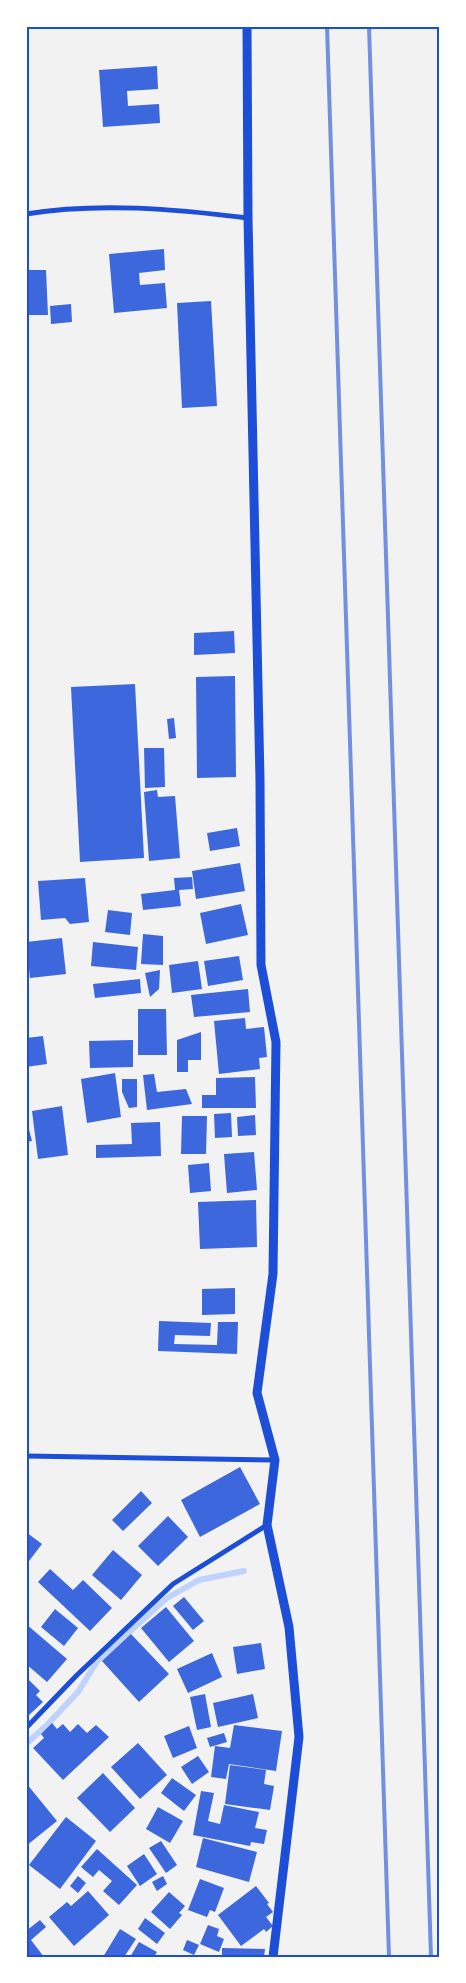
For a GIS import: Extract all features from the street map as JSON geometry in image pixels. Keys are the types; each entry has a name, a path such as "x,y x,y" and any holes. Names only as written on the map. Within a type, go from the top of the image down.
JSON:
{"street":[{"path":"247,26 248,218 260,780 260,965 276,1042 273,1274 256,1393 276,1460 267,1526 289,1627 299,1737 273,1957"},
{"path":"26,214 56,209 174,209 248,218"},
{"path":"26,1456 276,1460"},
{"path":"26,1728 77,1675 173,1584 267,1526"}],"building":[{"path":"157,66 158,89 127,91 128,106 159,104 160,123 103,127 99,70"},
{"path":"164,249 165,270 139,273 140,285 165,283 167,308 114,313 109,254"},
{"path":"26,270 46,270 48,315 26,315"},
{"path":"211,301 217,406 182,408 177,303"},
{"path":"71,304 72,322 51,324 50,306"},
{"path":"234,631 235,653 194,655 194,633"},
{"path":"235,676 236,777 197,778 196,677"},
{"path":"135,684 144,858 80,862 71,687"},
{"path":"174,718 176,738 169,739 167,719"},
{"path":"144,748 164,748 165,787 145,788"},
{"path":"157,790 158,797 175,796 180,858 149,861 144,792"},
{"path":"237,828 240,846 210,851 207,833"},
{"path":"240,863 245,891 196,899 192,871"},
{"path":"192,877 193,889 179,890 181,906 143,910 141,894 175,890 174,878"},
{"path":"85,878 89,922 70,924 65,918 41,920 38,881"},
{"path":"241,904 248,935 206,944 200,913"},
{"path":"108,910 132,913 130,935 105,932"},
{"path":"143,934 163,936 163,965 141,964"},
{"path":"62,938 66,974 30,978 26,942"},
{"path":"93,942 138,947 136,970 91,966"},
{"path":"239,956 243,980 208,986 204,961"},
{"path":"198,961 202,989 172,993 169,965"},
{"path":"160,970 159,989 150,997 145,973"},
{"path":"140,979 141,993 95,998 93,984"},
{"path":"248,989 250,1012 194,1017 191,995"},
{"path":"138,1009 166,1009 167,1055 138,1055"},
{"path":"245,1018 246,1029 264,1027 267,1057 259,1058 260,1069 219,1074 214,1021"},
{"path":"201,1032 201,1060 188,1060 188,1072 177,1072 177,1040"},
{"path":"43,1036 47,1064 26,1067 26,1038"},
{"path":"133,1040 133,1067 90,1068 89,1041"},
{"path":"115,1073 121,1117 87,1123 81,1079"},
{"path":"154,1074 157,1092 186,1089 192,1104 147,1110 143,1075"},
{"path":"255,1077 256,1108 202,1108 202,1095 216,1095 216,1078"},
{"path":"122,1079 137,1079 137,1107 129,1108 122,1092"},
{"path":"62,1106 68,1155 38,1159 32,1111"},
{"path":"231,1113 232,1137 215,1138 214,1114"},
{"path":"255,1115 256,1135 238,1136 237,1117"},
{"path":"182,1116 207,1116 206,1154 181,1154"},
{"path":"26,1118 32,1141 26,1142"},
{"path":"160,1122 161,1156 96,1158 96,1145 132,1144 131,1123"},
{"path":"254,1152 257,1190 227,1193 224,1154"},
{"path":"209,1163 211,1191 190,1193 188,1165"},
{"path":"256,1200 257,1247 200,1249 198,1202"},
{"path":"235,1288 235,1314 202,1315 202,1289"},
{"path":"159,1321 211,1323 210,1336 175,1335 174,1344 217,1345 218,1322 238,1322 237,1354 158,1351"},
{"path":"240,1467 260,1504 200,1537 181,1500"},
{"path":"141,1491 152,1503 123,1531 112,1520"},
{"path":"168,1516 188,1537 158,1566 138,1546"},
{"path":"26,1532 42,1544 26,1565"},
{"path":"113,1550 142,1575 121,1600 92,1575"},
{"path":"50,1569 73,1590 83,1580 112,1608 90,1631 38,1582"},
{"path":"184,1597 204,1621 193,1630 173,1606"},
{"path":"166,1607 194,1641 169,1662 141,1628"},
{"path":"55,1609 78,1628 64,1646 41,1627"},
{"path":"26,1624 67,1659 47,1682 26,1664"},
{"path":"131,1634 169,1674 139,1702 102,1661"},
{"path":"261,1643 265,1669 237,1674 233,1647"},
{"path":"212,1653 222,1677 188,1693 177,1669"},
{"path":"26,1677 40,1691 36,1695 43,1702 29,1715 26,1708"},
{"path":"205,1694 211,1727 197,1730 190,1697"},
{"path":"253,1694 258,1718 218,1727 213,1703"},
{"path":"52,1723 57,1729 63,1724 70,1732 78,1724 87,1733 96,1725 109,1737 63,1780 33,1748 44,1738 41,1734"},
{"path":"234,1725 282,1731 276,1771 229,1764 226,1779 211,1777 215,1746 230,1748"},
{"path":"189,1726 197,1748 173,1758 164,1736"},
{"path":"224,1733 227,1742 210,1747 207,1738"},
{"path":"138,1743 167,1775 140,1799 111,1767"},
{"path":"198,1756 209,1772 192,1784 181,1767"},
{"path":"230,1765 266,1770 264,1784 274,1786 270,1810 225,1804"},
{"path":"103,1773 135,1808 110,1832 77,1798"},
{"path":"172,1778 196,1795 184,1811 161,1793"},
{"path":"26,1783 57,1821 26,1846 26,1820 29,1817 26,1814"},
{"path":"201,1791 214,1793 208,1821 220,1824 224,1805 259,1812 255,1828 267,1830 264,1844 251,1842 250,1846 193,1835"},
{"path":"158,1807 183,1821 170,1843 146,1829"},
{"path":"66,1817 96,1841 60,1889 29,1865"},
{"path":"203,1838 257,1852 249,1882 196,1867"},
{"path":"161,1841 177,1865 166,1873 149,1848"},
{"path":"97,1849 137,1885 119,1905 103,1891 112,1881 99,1870 93,1877 81,1867"},
{"path":"144,1854 157,1874 140,1886 127,1866"},
{"path":"78,1876 86,1883 78,1893 70,1886"},
{"path":"163,1876 167,1884 157,1891 152,1882"},
{"path":"200,1879 224,1888 215,1912 210,1910 207,1917 188,1910"},
{"path":"256,1886 269,1903 267,1904 273,1912 266,1917 273,1926 266,1932 264,1929 241,1946 218,1915"},
{"path":"88,1891 109,1915 74,1946 49,1917 67,1902 71,1906"},
{"path":"169,1892 185,1906 179,1913 182,1915 170,1929 151,1912"},
{"path":"145,1918 165,1933 157,1944 138,1929"},
{"path":"40,1920 46,1927 31,1940 44,1957 29,1957 26,1953 26,1931"},
{"path":"208,1925 219,1929 217,1936 224,1939 219,1952 200,1944"},
{"path":"120,1929 136,1939 124,1957 103,1957"},
{"path":"187,1940 199,1945 194,1955 183,1950"},
{"path":"139,1942 157,1952 154,1957 130,1957"},
{"path":"222,1948 265,1949 264,1957 222,1957"}],"waterway":[{"path":"26,1744 78,1692 98,1660 167,1598 199,1580 244,1571"}],"railway":[{"path":"327,26 389,1957"},
{"path":"369,26 431,1957"}]}
